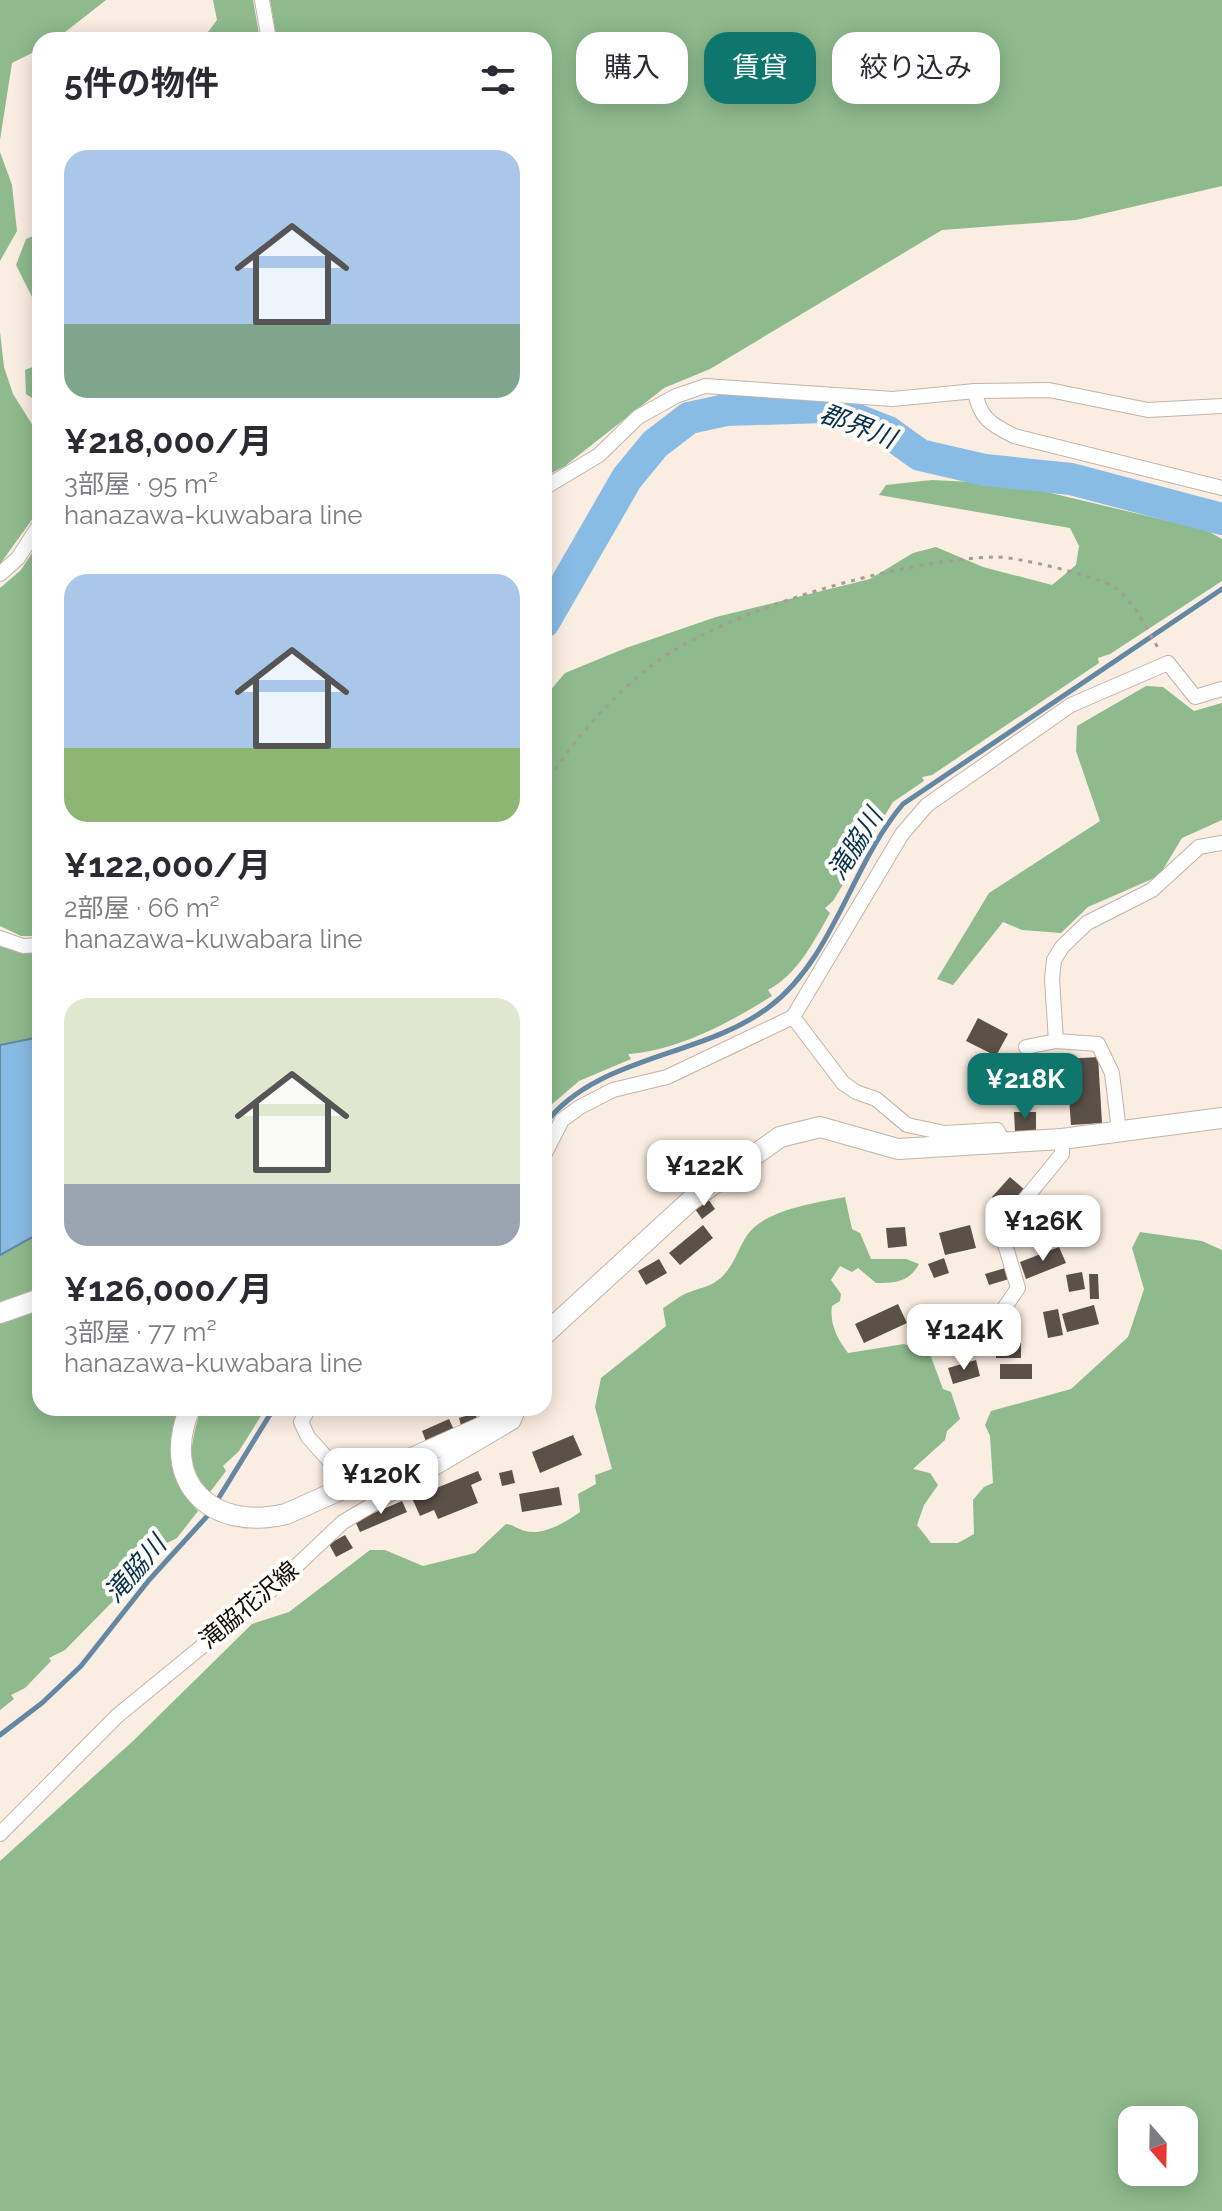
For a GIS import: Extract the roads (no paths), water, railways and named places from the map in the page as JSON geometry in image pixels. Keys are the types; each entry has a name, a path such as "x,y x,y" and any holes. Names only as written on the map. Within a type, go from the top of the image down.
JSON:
{"main road":[{"path":"552,1328 691,1200 780,1137 820,1127 898,1149 1062,1139 1222,1118"},
{"path":"0,1313 32,1302"},
{"path":"187,1416 180,1433 182,1459 189,1484 201,1499 222,1512 258,1520 286,1514 352,1486 484,1426 495,1416"}],"street":[{"path":"262,0 268,32"},
{"path":"552,483 599,455 638,417 676,396 705,386 893,399 975,391 1049,390 1148,410 1222,406"},
{"path":"975,391 977,405 990,424 1014,436 1222,488"},
{"path":"0,574 18,558 32,536"},
{"path":"552,1139 562,1120 613,1090 667,1077 793,1017 894,847 927,805 1071,705 1168,663 1195,697 1222,689"},
{"path":"1056,1041 1052,979 1054,960 1062,947 1087,923 1159,884 1199,847 1222,843"},
{"path":"0,938 23,946 32,945"},
{"path":"793,1017 843,1083 856,1092 876,1099 907,1125 945,1133 997,1130 1004,1143"},
{"path":"1026,1047 1056,1041 1098,1044 1112,1073 1119,1131"},
{"path":"981,1342 1018,1288 1002,1234 1007,1221 1062,1154 1062,1139"},
{"path":"304,1416 301,1422 308,1437 352,1486"},
{"name":"滝脇花沢線","path":"0,1834 117,1716 271,1590 343,1522 513,1422 516,1416"}],"water":[{"path":"32,1039 32,1237 0,1255 0,1045"}],"waterway":[{"name":"郡界川","path":"552,608 627,478 655,444 689,418 726,410 824,407 888,432 920,455 985,470 1071,479 1222,519"},
{"name":"滝脇川","path":"552,1117 566,1102 592,1084 620,1070 713,1037 769,1007 791,987 810,963 869,855 903,804 1222,589"},
{"name":"滝脇川","path":"215,1504 269,1416"},
{"name":"滝脇川","path":"0,1735 42,1703 81,1666 149,1580 210,1513"}]}
